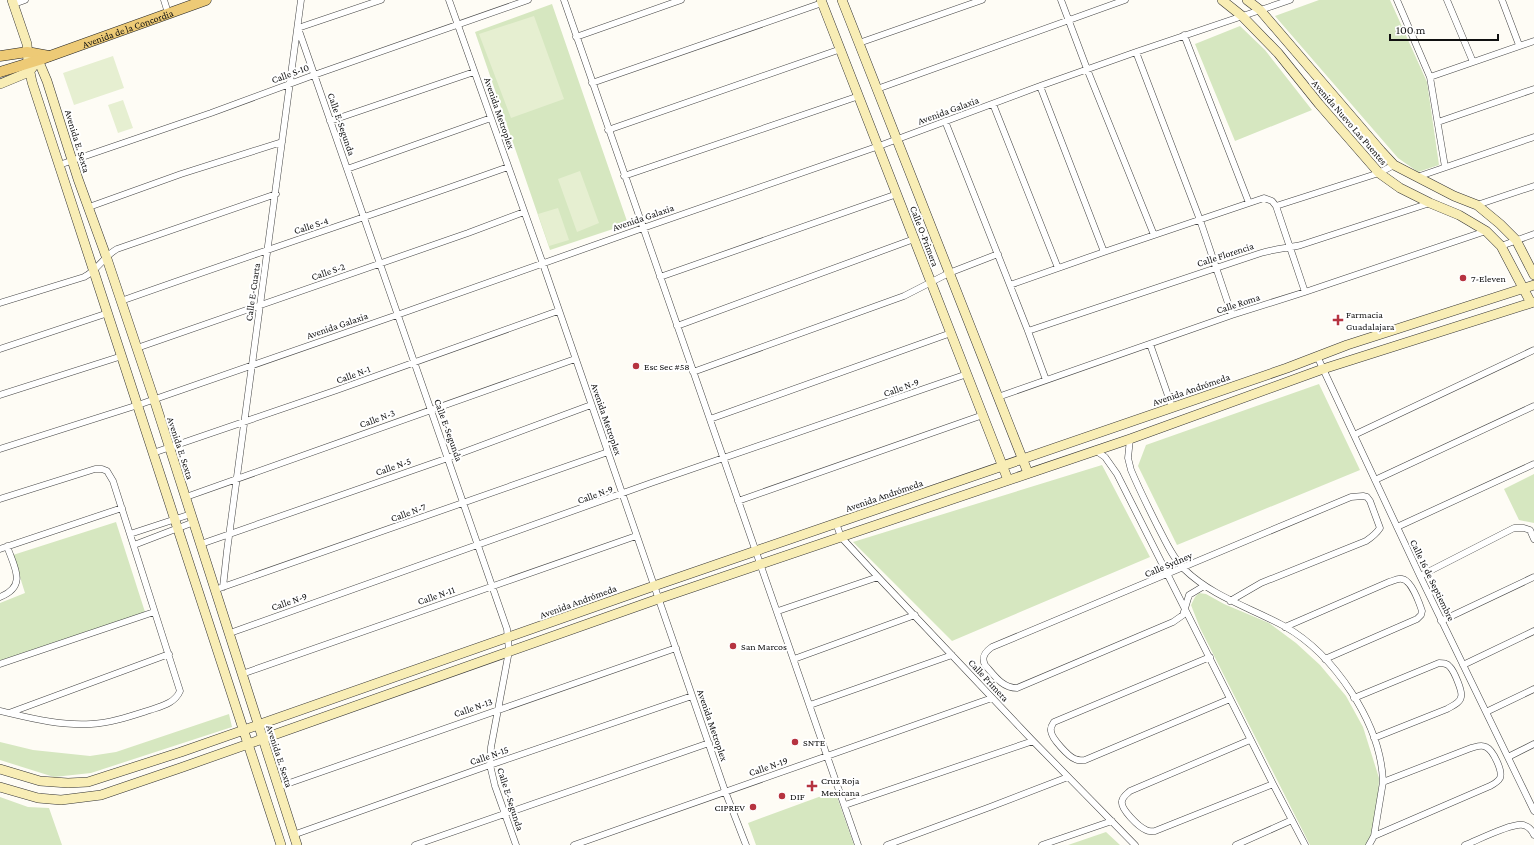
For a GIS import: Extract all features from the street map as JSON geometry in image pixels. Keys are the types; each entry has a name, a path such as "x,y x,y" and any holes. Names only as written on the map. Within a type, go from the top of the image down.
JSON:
{"main road":[{"name":"Avenida de la Concordia","path":"32,52 49,56 206,0"},
{"path":"0,56 32,52 28,67 0,72"}],"street":[{"path":"13,2 25,0"},
{"path":"164,0 168,13"},
{"name":"Calle E-Cuarta","path":"219,588 237,479 301,0"},
{"path":"298,28 381,0"},
{"name":"Avenida Metroplex","path":"449,0 543,264 743,844"},
{"name":"Calle S-10","path":"59,165 212,113 314,75 528,0"},
{"path":"564,0 624,176 778,611 858,845"},
{"path":"576,37 681,0"},
{"name":"Calle O-Primera","path":"842,0 1028,473"},
{"path":"859,43 982,0"},
{"path":"1061,0 1087,69 1154,235"},
{"path":"877,88 1125,0"},
{"name":"Avenida Nuevo Las Puentes","path":"1222,0 1242,16 1278,53 1319,104 1379,173 1400,188 1430,203 1459,214 1486,231 1501,246 1533,305"},
{"name":"Avenida Nuevo Las Puentes","path":"1247,0 1260,10 1394,165 1477,205 1500,224 1516,240 1534,274"},
{"name":"Avenida Galaxia","path":"0,450 138,405 397,315 879,146 1087,69 1290,0"},
{"path":"1397,0 1430,77 1445,167"},
{"path":"1448,0 1473,62"},
{"path":"1502,0 1519,46"},
{"path":"592,83 822,1"},
{"name":"Calle O-Primera","path":"822,1 1008,480"},
{"name":"Avenida E. Sexta","path":"13,2 32,52 47,81 201,544 219,588 242,674 297,845"},
{"name":"Calle E-Segunda","path":"298,28 430,410 506,622 509,637 509,651 491,747 490,765 504,813 516,845"},
{"path":"1184,35 1249,203"},
{"path":"1430,77 1534,41"},
{"path":"608,130 841,49"},
{"path":"1136,52 1200,220 1232,315"},
{"path":"0,84 28,67 281,845"},
{"path":"330,122 474,72"},
{"path":"1040,86 1104,252"},
{"path":"1438,122 1534,89"},
{"path":"624,176 859,96"},
{"path":"993,104 1058,268"},
{"path":"347,169 491,118"},
{"path":"945,121 1046,380"},
{"path":"1417,177 1534,137"},
{"path":"89,207 181,174 282,142"},
{"path":"1276,206 1379,173 1394,165"},
{"name":"Calle S-4","path":"121,301 508,167"},
{"path":"1477,205 1534,186"},
{"path":"0,303 84,277 94,271 106,256 117,249 276,194"},
{"path":"660,276 897,194"},
{"path":"1010,285 1264,198 1272,201 1276,206 1305,292"},
{"name":"Calle Florencia","path":"1028,331 1216,268 1277,249 1290,248 1430,203"},
{"name":"Calle S-2","path":"137,348 380,264 524,212"},
{"name":"Calle Roma","path":"998,397 1232,315 1486,231"},
{"path":"1501,246 1534,234"},
{"path":"677,326 914,239"},
{"path":"693,372 904,296 949,273 998,254"},
{"name":"Avenida Andrómeda","path":"0,769 40,781 68,783 88,782 181,752 654,586 1286,368 1373,336 1534,285"},
{"path":"0,787 38,798 61,800 100,794 248,744 658,599 1130,438 1323,369 1533,305"},
{"name":"Calle N-1","path":"154,454 558,311"},
{"path":"0,349 108,313"},
{"path":"710,419 951,333"},
{"path":"1150,344 1172,407"},
{"path":"1354,435 1534,350"},
{"path":"0,395 122,356"},
{"name":"Calle 16 de Septiembre","path":"1317,356 1420,576 1508,757 1532,802 1534,811"},
{"name":"Calle N-3","path":"186,497 575,359"},
{"name":"Calle N-9","path":"230,633 967,374"},
{"name":"Calle N-5","path":"201,544 448,458 591,406"},
{"path":"1375,480 1534,406"},
{"path":"738,501 984,415"},
{"path":"1130,438 1128,458 1131,470 1159,530 1171,552 1183,568 1204,586 1230,601 1250,609 1285,627 1303,638 1345,683 1354,698 1374,738 1383,782 1374,836 1369,845"},
{"path":"1095,450 1105,457 1118,474 1210,656 1250,740 1305,845"},
{"name":"Calle N-7","path":"219,588 608,452"},
{"path":"1397,527 1534,464"},
{"path":"0,499 94,469 102,469 107,471 111,476 122,508 180,691 178,696 168,703 139,714 91,724 70,724 38,720 0,711"},
{"name":"Calle Sydney","path":"1186,610 1183,615 1173,622 1017,688 1005,686 985,665 983,657 986,652 992,648 1352,497 1363,496 1367,497 1370,501 1380,528 1371,538 1261,583 1230,601"},
{"path":"0,549 122,508"},
{"path":"134,545 177,524 193,518"},
{"path":"130,534 177,524 193,518"},
{"name":"Calle Primera","path":"836,523 841,537 878,577 1033,741 1135,845"},
{"path":"1420,576 1514,528 1524,528 1530,530 1534,539"},
{"path":"1148,535 1159,530"},
{"name":"Calle N-11","path":"242,674 636,536"},
{"path":"0,597 15,588 18,583 18,577 7,546"},
{"path":"1442,620 1534,576"},
{"path":"778,611 878,577"},
{"path":"1285,627 1324,609 1394,581 1402,579 1410,584 1422,611 1421,615 1417,619 1325,660"},
{"path":"1186,610 1189,595 1204,586"},
{"path":"0,664 154,612"},
{"path":"794,659 915,615"},
{"path":"1463,665 1534,631"},
{"name":"Calle N-13","path":"278,787 676,648"},
{"path":"8,713 169,654"},
{"path":"810,706 952,655"},
{"path":"1210,656 1060,719 1051,725 1050,730 1052,736 1070,756 1076,760 1085,760 1230,698"},
{"path":"1354,698 1433,665 1444,663 1450,666 1461,692 1462,697 1458,702 1447,709 1374,738"},
{"path":"1486,712 1534,689"},
{"name":"Calle N-15","path":"293,835 490,765 692,696"},
{"name":"Calle N-19","path":"574,845 992,698"},
{"path":"1250,740 1130,791 1122,800 1122,806 1141,827 1150,832 1273,784"},
{"path":"845,805 1033,741"},
{"path":"415,845 709,743"},
{"path":"1508,757 1534,744"},
{"path":"1374,836 1495,784 1501,776 1491,751 1482,746 1471,748 1383,782"},
{"path":"887,845 1068,777"},
{"path":"1236,845 1292,820"},
{"path":"1042,845 1112,821"},
{"path":"1465,845 1511,826 1524,825 1529,828 1534,835"}],"green space":[{"path":"1319,0 1390,0 1427,82 1439,165 1418,172 1398,158 1275,16"},
{"path":"552,4 628,224 550,250 475,32"},
{"path":"534,16 564,99 511,118 479,34"},
{"path":"1240,26 1265,50 1312,110 1235,141 1195,44"},
{"path":"113,56 124,88 74,105 63,73"},
{"path":"123,100 133,128 118,133 108,105"},
{"path":"580,171 599,223 577,232 558,179"},
{"path":"558,208 569,240 549,246 538,214"},
{"path":"1319,384 1360,470 1177,545 1138,466 1146,445"},
{"path":"1102,465 1150,557 952,641 853,542"},
{"path":"1534,474 1534,523 1519,520 1504,489"},
{"path":"116,522 145,612 5,661 0,660 0,603 25,593 13,555"},
{"path":"1199,593 1206,594 1224,604 1269,623 1296,643 1320,665 1346,696 1363,727 1379,778 1378,809 1372,837 1366,845 1310,845 1200,628 1191,605"},
{"path":"229,714 232,727 91,773 54,777 0,760 0,742 33,750 90,756 116,752"},
{"path":"835,791 854,845 756,845 748,823"},
{"path":"0,797 28,807 49,808 62,845 0,845"},
{"path":"1106,832 1120,845 1068,845"}],"place":[{"name":"7-Eleven","path":"1463,278"},
{"name":"Farmacia Guadalajara","path":"1338,320"},
{"name":"Esc Sec #58","path":"636,366"},
{"name":"San Marcos","path":"733,646"},
{"name":"SNTE","path":"795,742"},
{"name":"Cruz Roja Mexicana","path":"812,786"},
{"name":"DIF","path":"782,796"},
{"name":"CIPREV","path":"753,807"}]}
